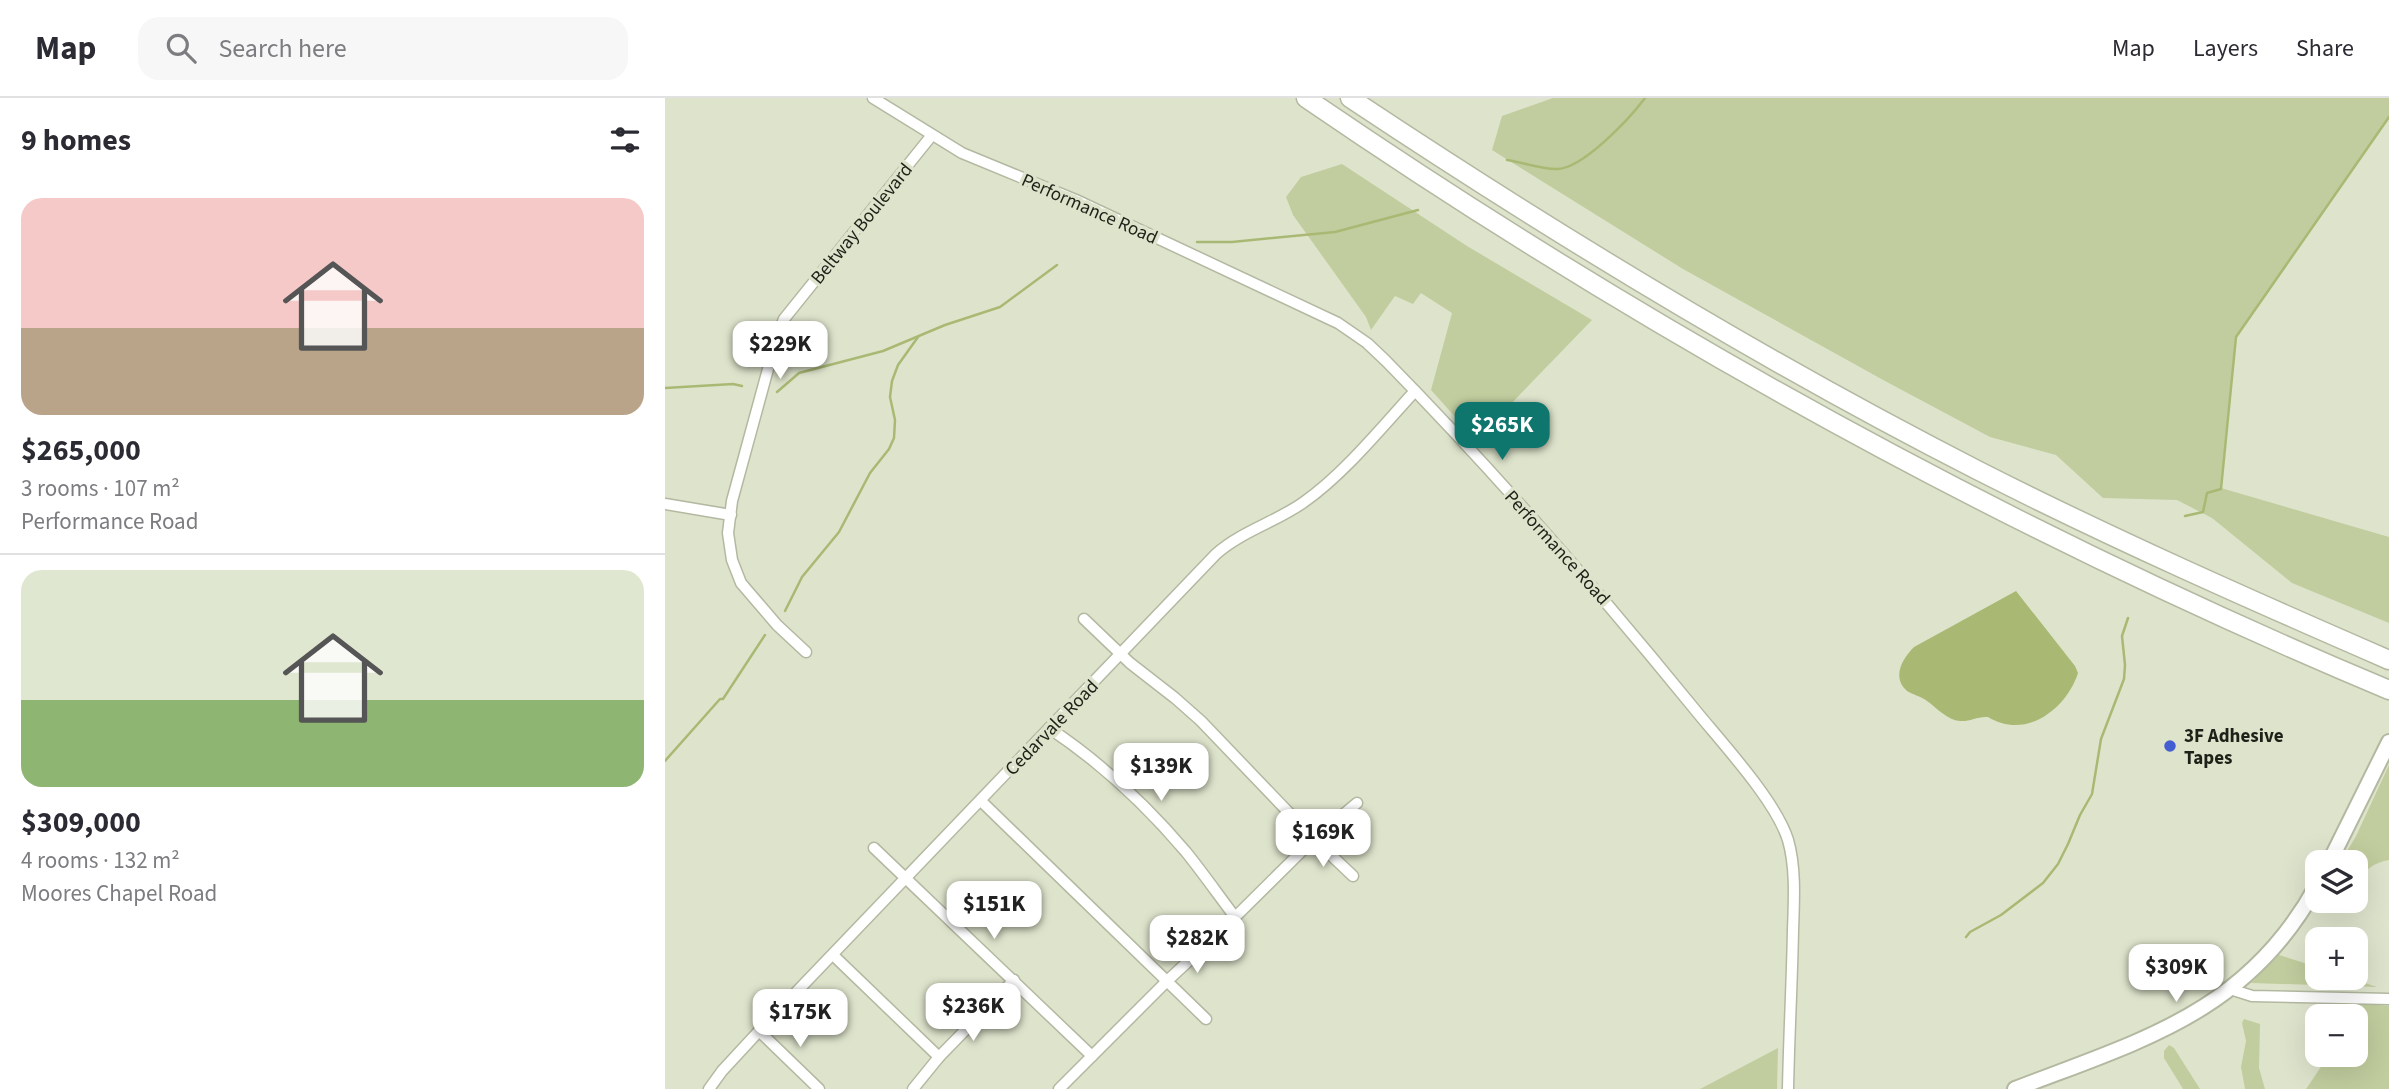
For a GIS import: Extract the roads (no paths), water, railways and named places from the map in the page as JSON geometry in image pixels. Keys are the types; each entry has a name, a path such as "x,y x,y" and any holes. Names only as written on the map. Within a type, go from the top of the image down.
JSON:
{"highway":[{"path":"1306,98 1546,256 1822,417 2096,557 2389,690"},
{"path":"1350,98 1566,238 1799,375 1976,470 2085,524 2170,565 2389,660"}],"main road":[{"path":"2335,850 2389,742"},
{"path":"2015,1089 2167,1029 2230,989 2267,955 2305,903"}],"street":[{"name":"Performance Road","path":"873,98 976,160 1076,200 1338,323 1367,343 1415,391 1539,525 1618,615 1727,749 1763,796 1789,842 1793,877 1788,1089"},
{"name":"Beltway Boulevard","path":"806,652 777,625 741,583 732,560 728,533 732,501 776,336 783,319 932,135"},
{"name":"Cedarvale Road","path":"709,1089 759,1031 1216,554 1250,530 1294,509 1314,495 1415,391"},
{"path":"665,504 730,515"},
{"path":"1084,619 1121,655 1201,721 1353,876"},
{"path":"1049,729 1107,774 1159,822 1193,860 1235,917"},
{"path":"981,801 1206,1019"},
{"path":"1059,1089 1314,839 1357,803"},
{"path":"874,848 1092,1056"},
{"path":"833,955 939,1057"},
{"path":"912,1089 939,1057 1014,980"},
{"path":"2230,989 2252,996 2389,999"},
{"path":"759,1031 819,1089"}],"waterway":[{"path":"1507,160 1550,169 1567,167 1605,141 1645,98"},
{"path":"2185,516 2203,512 2207,493 2221,489 2236,337 2389,117"},
{"path":"1197,242 1232,242 1335,232 1418,210"},
{"path":"777,392 799,373 883,351 945,325 1000,307 1057,265"},
{"path":"785,611 802,577 839,532 870,473 889,449 894,438 895,420 890,397 892,381 898,365 918,337"},
{"path":"665,388 733,384 742,386"},
{"path":"1966,937 2043,883 2058,864 2092,794 2101,739 2124,679 2122,636 2128,618"},
{"path":"665,761 720,699 723,699 765,635"}],"place":[{"name":"3F Adhesive Tapes","path":"2170,746"}]}
